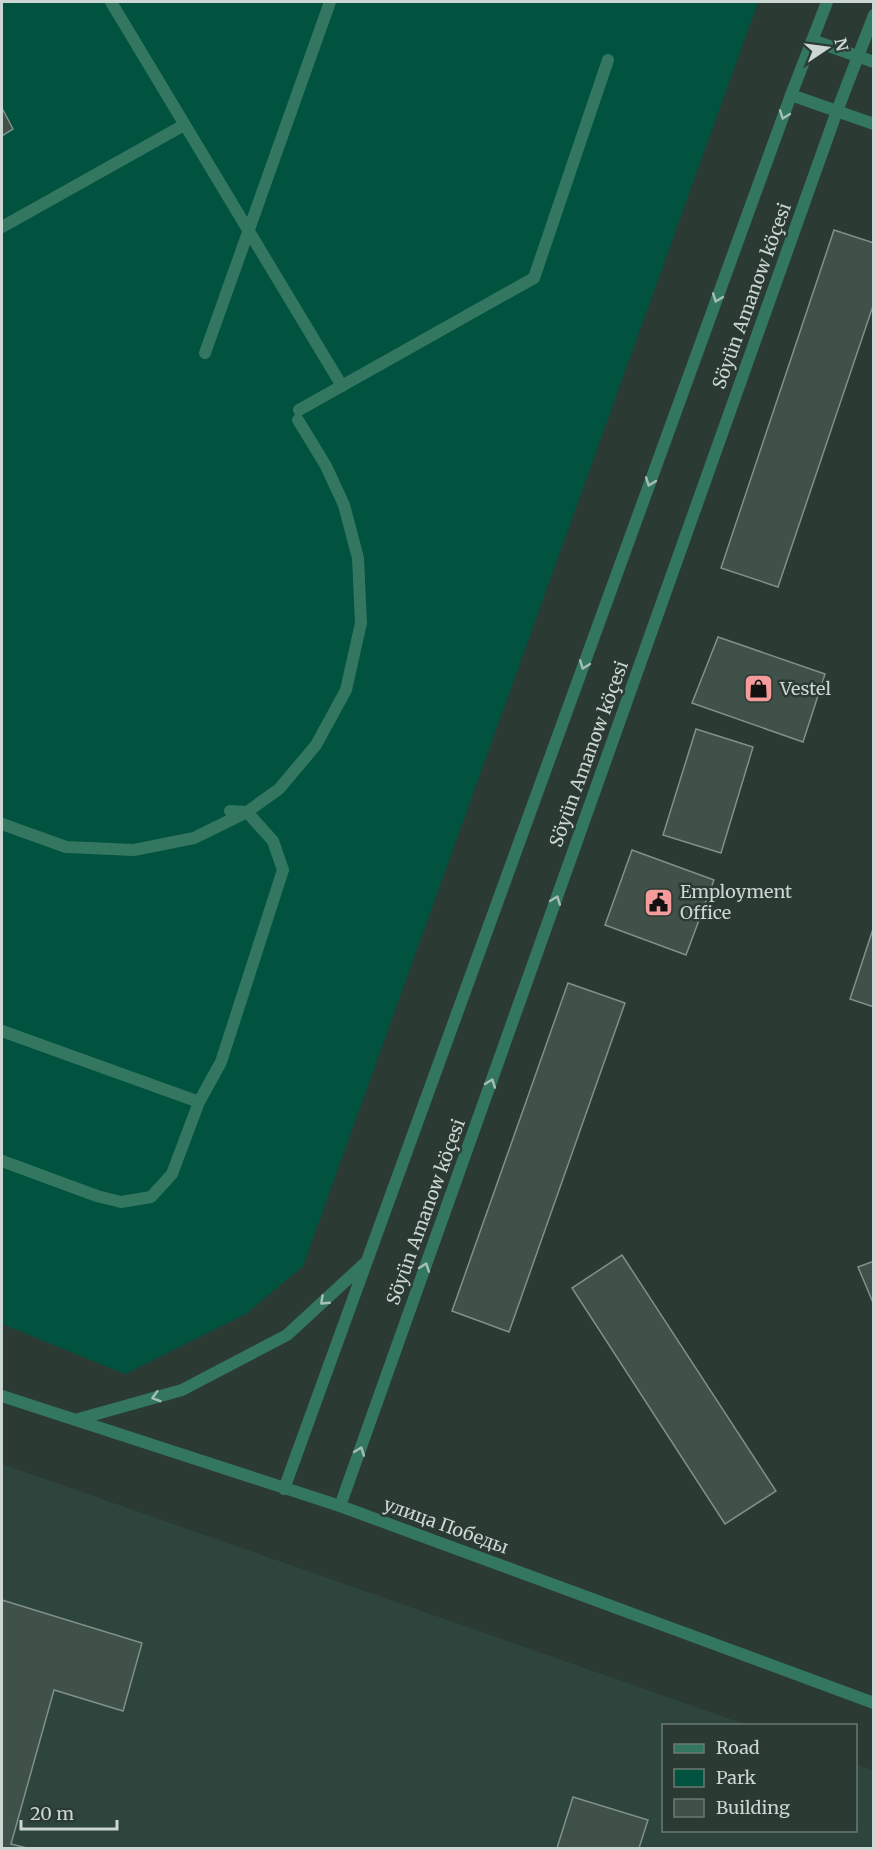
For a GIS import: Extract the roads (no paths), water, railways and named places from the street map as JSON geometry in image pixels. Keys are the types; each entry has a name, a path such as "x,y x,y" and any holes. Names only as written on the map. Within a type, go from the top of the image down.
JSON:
{"street":[{"path":"111,2 342,386"},
{"path":"205,353 330,2"},
{"name":"Söyün Amanow köçesi","path":"284,1489 826,2"},
{"name":"Söyün Amanow köçesi","path":"340,1506 873,15"},
{"path":"812,40 873,62"},
{"path":"2,824 66,847 134,849 194,838 247,812 279,789 316,746 346,690 361,623 358,558 344,504 299,415 342,386 534,278 608,60"},
{"path":"791,94 873,124"},
{"path":"2,227 184,125"},
{"path":"2,1161 97,1196 121,1202 151,1197 172,1174 199,1102 220,1062 283,870 273,841 247,812 230,811"},
{"path":"2,1031 199,1102"},
{"path":"75,1420 182,1390 287,1335 367,1262"},
{"name":"улица Победы","path":"2,1396 340,1506 873,1703"}],"place":[{"name":"Vestel","path":"759,689"},
{"name":"Employment Office","path":"659,902"}]}
